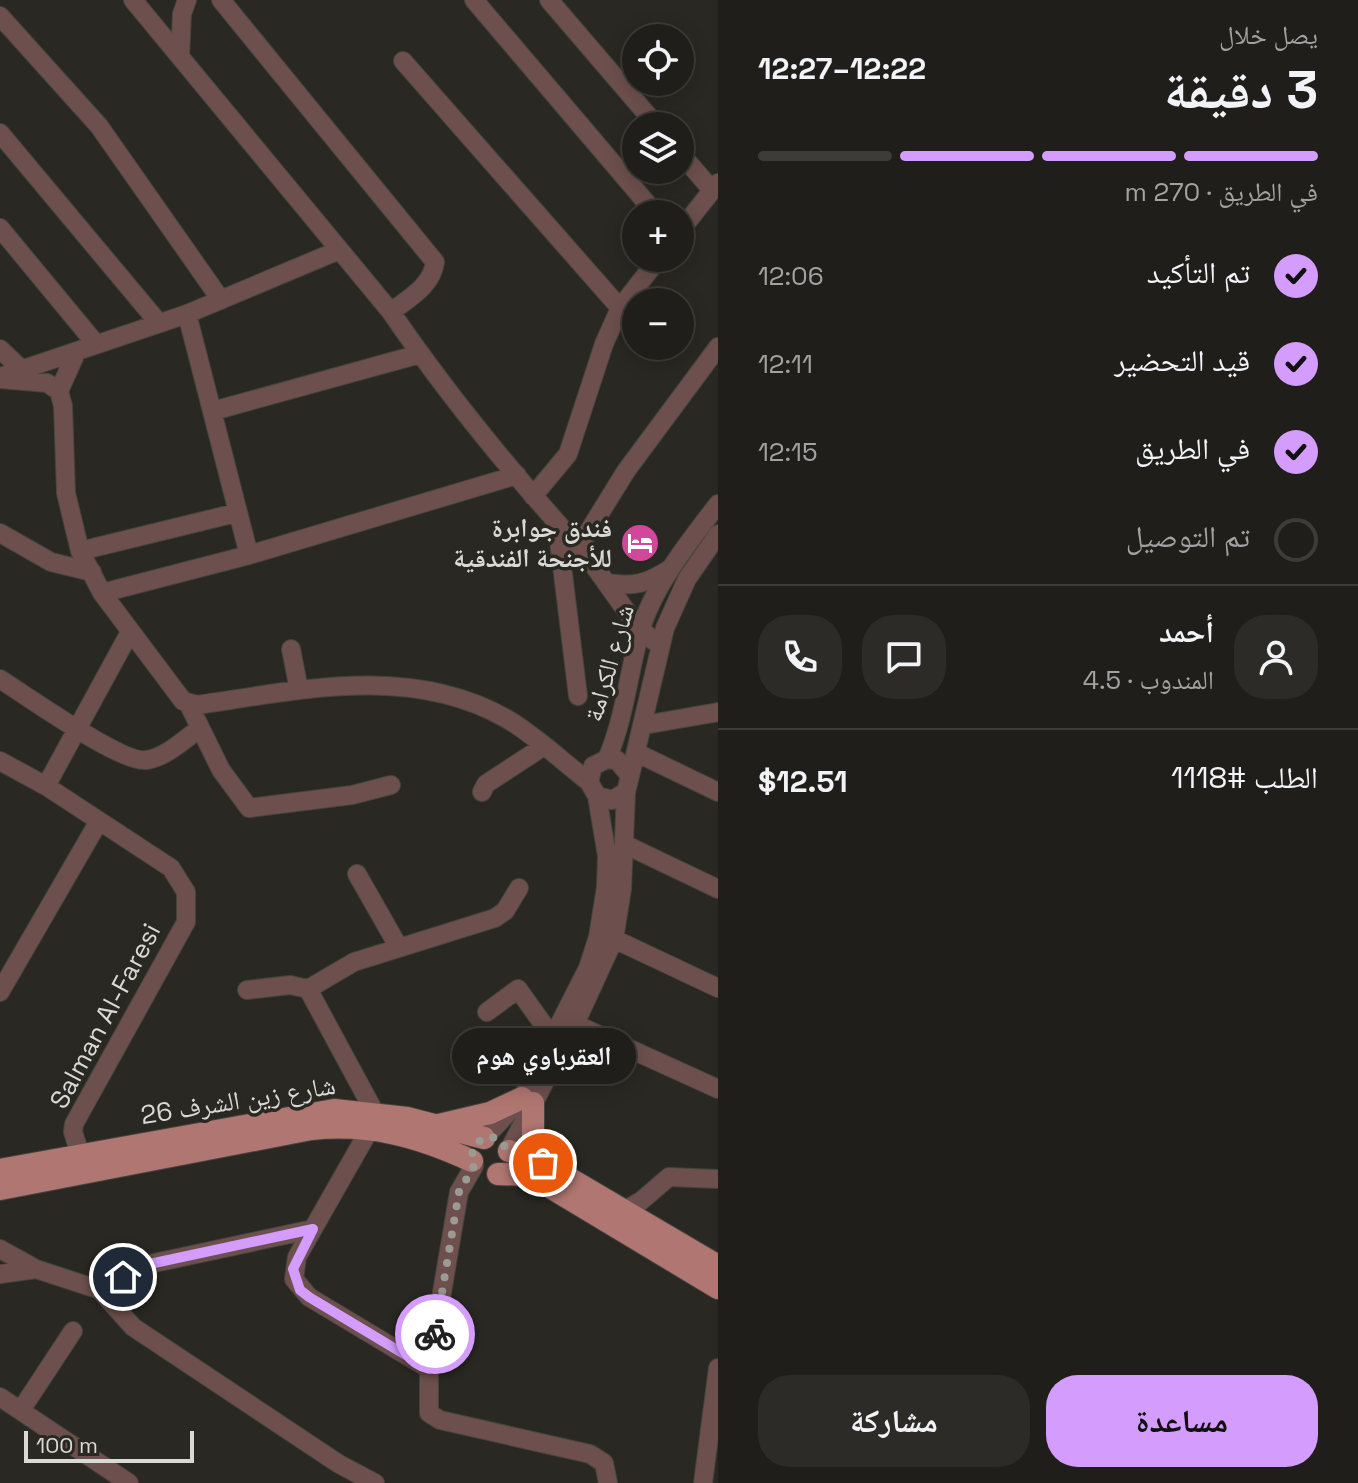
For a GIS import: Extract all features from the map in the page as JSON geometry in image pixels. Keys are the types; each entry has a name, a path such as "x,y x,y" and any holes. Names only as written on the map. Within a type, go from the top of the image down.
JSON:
{"main road":[{"path":"437,1126 527,1101 533,1141 543,1163"},
{"name":"شارع زين الشرف 26","path":"0,1170 334,1110 373,1120 431,1142 482,1169 530,1175 718,1288"},
{"name":"شارع زين الشرف 26","path":"0,1189 311,1129 373,1120 437,1126 485,1137"},
{"path":"509,1151 506,1167 482,1169 472,1149 485,1137 497,1138 509,1151 543,1163 718,1266"}],"street":[{"path":"133,0 239,125 337,251 391,312 420,354 533,496 579,547 640,631 659,645"},
{"path":"180,57 182,14 187,0"},
{"path":"221,0 435,262 434,275 423,288 391,312"},
{"path":"474,0 644,200"},
{"path":"549,0 645,112"},
{"path":"0,16 99,126 221,300"},
{"path":"403,61 620,308"},
{"path":"0,133 158,322"},
{"path":"694,166 715,186 694,213"},
{"path":"0,228 96,344"},
{"path":"0,378 187,314 337,251"},
{"path":"533,496 568,454 576,438 604,344 620,308 648,272"},
{"path":"187,314 249,555"},
{"path":"579,547 626,471 718,347"},
{"path":"0,349 21,369"},
{"path":"77,351 59,391 63,406 66,493 80,551 102,593 188,703 237,796 249,808 352,795 391,785"},
{"path":"213,411 420,354"},
{"path":"0,378 47,383 59,391"},
{"path":"102,593 249,555 517,475"},
{"name":"شارع الكرامة","path":"596,776 626,708 640,631 673,567 718,504"},
{"path":"80,551 236,513"},
{"path":"557,525 578,696"},
{"path":"0,533 51,562 92,572"},
{"name":"شارع الكرامة","path":"527,1101 575,1024 614,939 628,784 644,725 659,645 687,579 718,534"},
{"path":"606,583 630,587 646,584 673,567"},
{"path":"46,786 130,632"},
{"path":"291,649 299,690"},
{"path":"0,679 76,728 135,759 146,760 200,728"},
{"path":"188,703 197,705 358,685 431,691 462,698 507,719 551,752 596,776 612,800 628,784 617,760 596,776"},
{"path":"644,725 718,712"},
{"path":"482,792 486,784 551,752"},
{"path":"637,753 718,792"},
{"name":"Salman Al-Faresi","path":"0,761 46,786 171,868 186,892 186,922 74,1124 73,1132 80,1154"},
{"path":"509,1151 553,1038 588,968 602,916 607,856 596,776"},
{"path":"0,992 99,821"},
{"path":"624,844 718,889"},
{"path":"357,874 398,946"},
{"path":"247,990 290,985 308,989 354,962 495,918 505,911 519,888"},
{"path":"614,939 718,988"},
{"path":"308,989 373,1120 293,1269 300,1290 429,1369"},
{"path":"487,1012 518,989 553,1038"},
{"path":"575,1024 718,1089"},
{"path":"485,1137 527,1101"},
{"path":"482,1169 459,1192 429,1369 427,1409 432,1417 590,1454 604,1463 608,1483"},
{"path":"622,1212 641,1201 669,1177 718,1179"},
{"path":"100,1290 145,1265 313,1229"},
{"path":"0,1249 36,1269 100,1290 133,1327 339,1464 375,1483"},
{"path":"0,1274 36,1269"},
{"path":"21,1410 73,1331"},
{"path":"703,1483 718,1368"},
{"path":"0,1397 129,1483"}],"way so far":[{"path":"435,1334 459,1192 474,1166 471,1155 475,1144 491,1136 502,1140 509,1151 543,1163"}],"place":[{"name":"فندق جوابرة للأجنحة الفندقية","path":"640,543"},
{"name":"العقرباوي هوم","path":"543,1163"}],"route":[{"path":"123,1277 145,1265 313,1229 293,1269 300,1290 429,1369 435,1334"}]}
